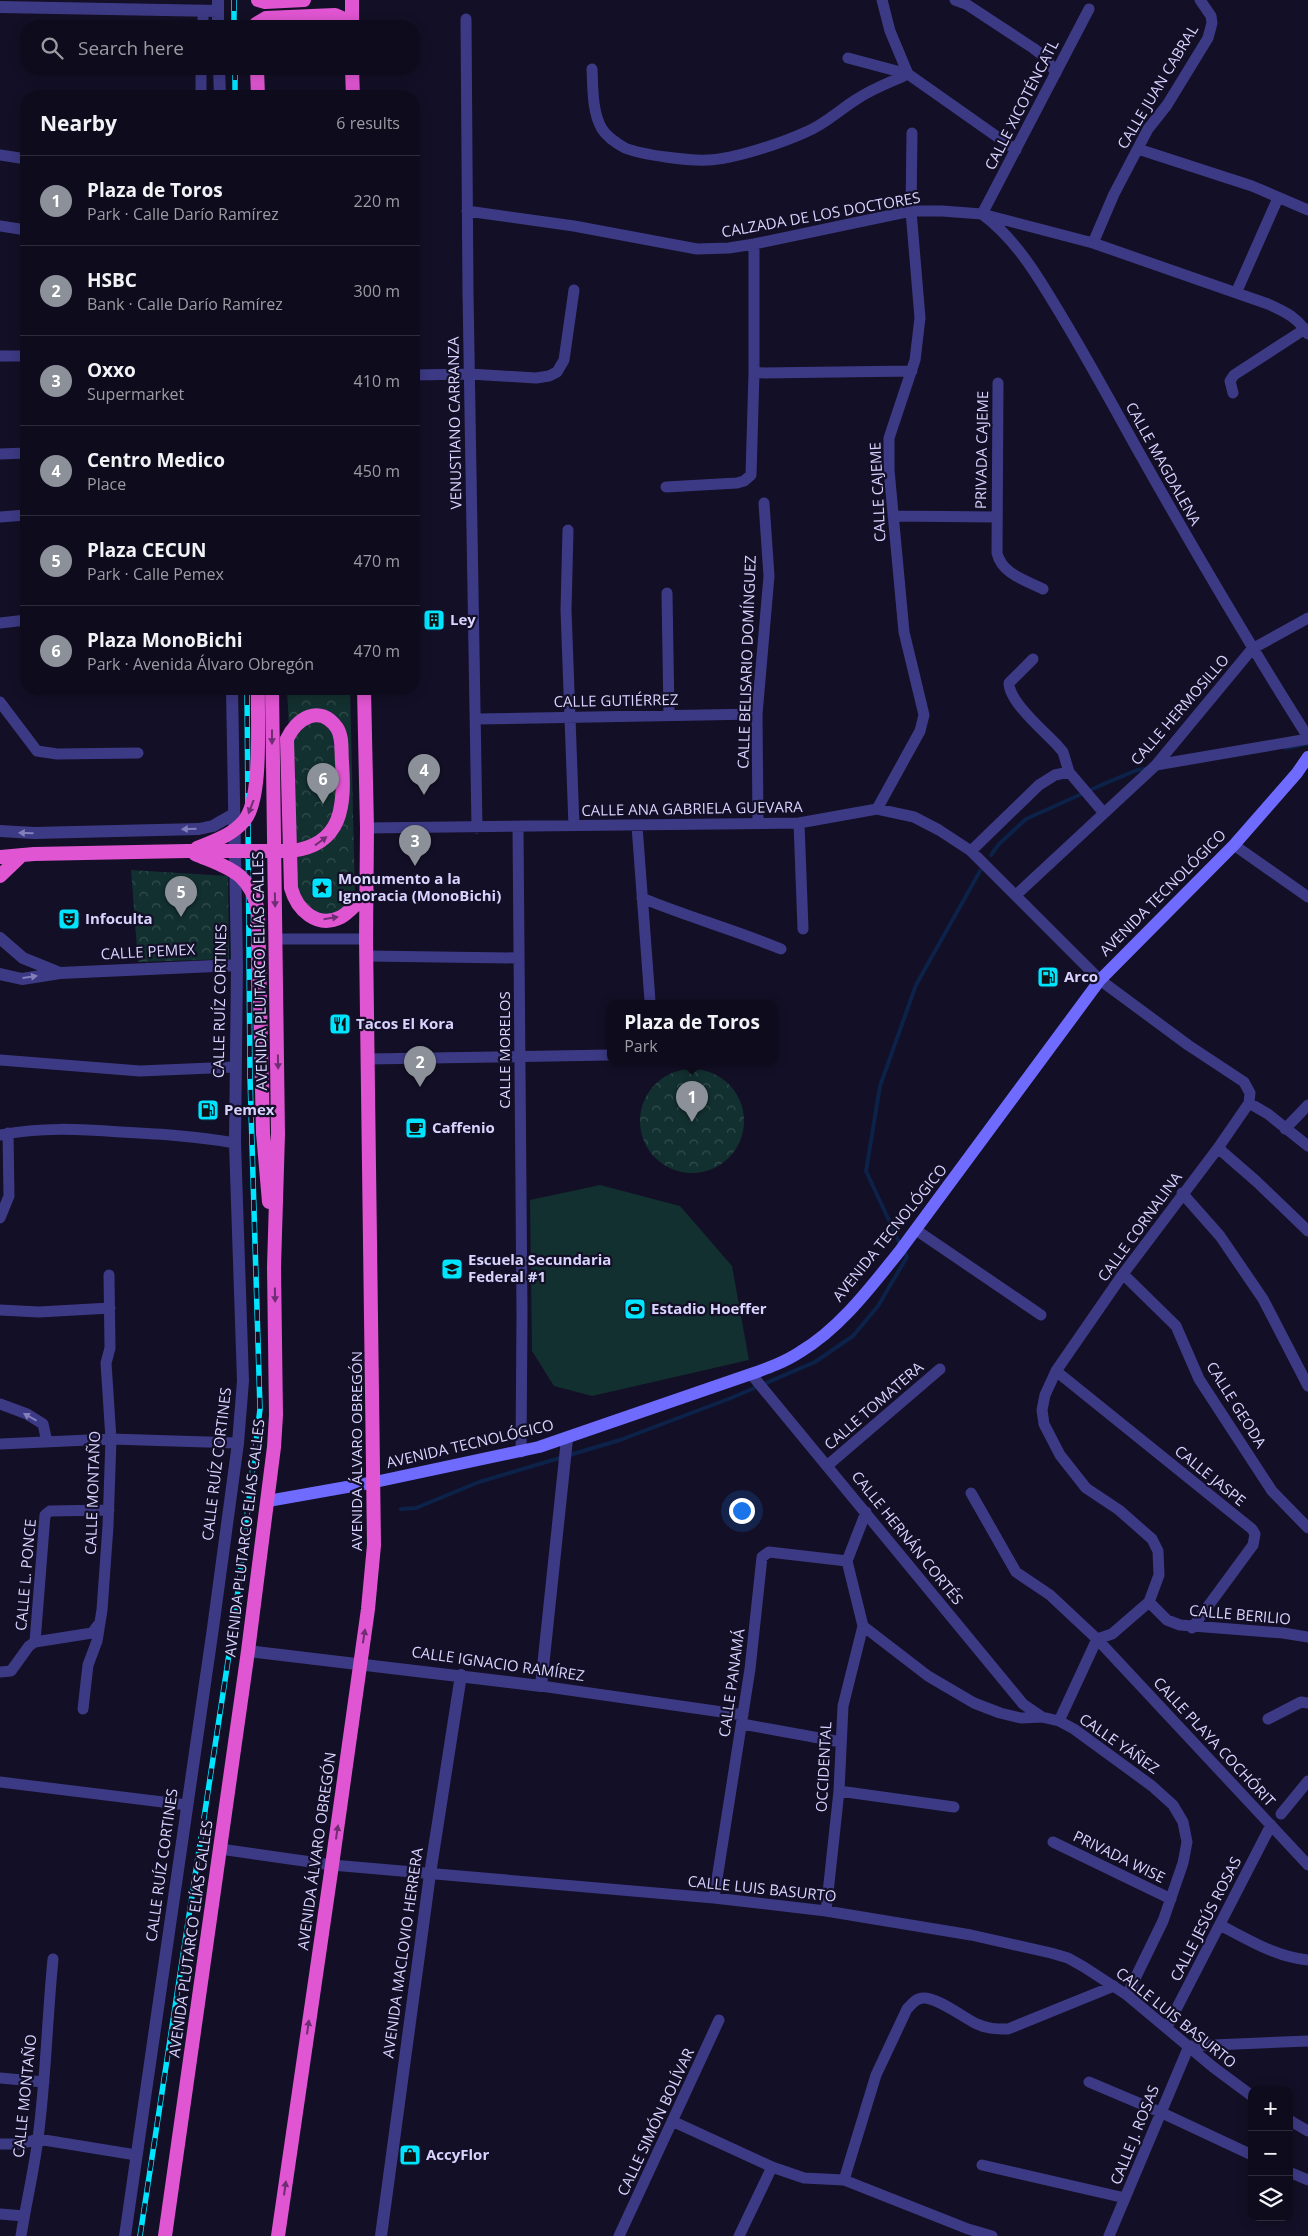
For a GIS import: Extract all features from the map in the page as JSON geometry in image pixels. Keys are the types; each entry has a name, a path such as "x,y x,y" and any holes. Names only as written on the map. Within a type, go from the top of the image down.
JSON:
{"highway":[{"path":"256,20 257,0 265,2 304,0"},
{"path":"352,0 352,20"},
{"path":"263,20 266,18 335,15 345,20"},
{"path":"257,75 258,90"},
{"path":"352,75 353,90"},
{"path":"187,851 226,836 244,821 250,811 256,787 258,695"},
{"name":"AVENIDA PLUTARCO ELÍAS CALLES","path":"165,2236 248,1651 268,1501 276,1415 274,1267 278,1134 272,695"},
{"name":"AVENIDA ÁLVARO OBREGÓN","path":"278,2236 332,1866 374,1545 375,1482 364,695"},
{"path":"0,857 28,854 187,851 291,851 307,849 322,842 333,829 342,803 344,783 341,738 337,728 330,720 320,716 310,716 295,725 287,739 291,888 294,899 307,915 317,919 328,920 339,918 368,894"},
{"path":"187,851 232,869 250,886 256,896 258,912 263,1133 274,1267"},
{"path":"0,876 28,854"}],"main road":[{"name":"AVENIDA TECNOLÓGICO","path":"268,1501 375,1482 521,1452 567,1439 751,1374 800,1353 828,1331 866,1293 916,1230 1100,980 1234,845 1302,770 1308,757"}],"street":[{"path":"882,0 890,31 908,74"},
{"path":"955,0 966,4 1033,48 1045,57 1056,73"},
{"name":"CALLE JUAN CABRAL","path":"1093,243 1114,194 1148,129 1167,105 1208,38 1212,23 1200,0"},
{"path":"0,7 203,12 218,6 218,20"},
{"name":"CALLE XICOTÉNCATL","path":"982,214 1089,9"},
{"path":"203,12 203,20"},
{"name":"VENUSTIANO CARRANZA","path":"466,19 467,211 477,828"},
{"path":"848,58 908,74 1016,150"},
{"path":"592,69 596,111 601,128 610,139 626,148 644,153 708,160 743,153 805,133 826,122 844,107 871,90 908,74"},
{"path":"201,75 201,90"},
{"path":"220,75 220,90"},
{"name":"CALLE CAJEME","path":"877,809 920,731 924,715 904,632 889,470 889,438 912,371 918,342 920,318 911,211 912,133"},
{"path":"1138,149 1252,186 1308,210"},
{"path":"0,155 20,158"},
{"path":"1236,293 1278,198"},
{"name":"CALZADA DE LOS DOCTORES","path":"467,211 574,226 697,249 729,248 754,244 911,211 942,210 982,214 1093,243 1236,293 1291,314 1306,332"},
{"name":"CALLE MAGDALENA","path":"982,214 998,226 1010,239 1048,294 1096,373 1191,545 1252,649 1308,738"},
{"path":"0,226 20,229"},
{"path":"666,487 736,483 748,479 751,475 754,373 754,244"},
{"path":"420,375 470,374 536,378 549,376 557,372 564,360 567,348 574,290"},
{"path":"1233,393 1230,382 1234,375 1306,332"},
{"path":"0,356 20,356"},
{"path":"754,373 912,371"},
{"name":"PRIVADA CAJEME","path":"998,383 996,517 999,561 1010,572 1043,588"},
{"path":"0,454 20,453"},
{"name":"CALLE BELISARIO DOMÍNGUEZ","path":"758,822 757,714 769,576 764,503"},
{"path":"0,517 20,515"},
{"name":"PRIVADA CAJEME","path":"893,516 996,517"},
{"path":"568,530 566,610 574,826"},
{"path":"667,593 669,716"},
{"name":"CALLE HERMOSILLO","path":"1016,895 1103,812 1156,765 1252,649 1308,618"},
{"path":"0,622 20,620"},
{"path":"1033,659 1009,683 1009,688 1019,705 1062,752 1069,772 1103,812"},
{"name":"CALLE RUÍZ CORTINES","path":"125,2236 238,1443 243,1381 235,1143 237,964 232,695"},
{"path":"0,702 37,750 57,754 138,753"},
{"name":"CALLE GUTIÉRREZ","path":"476,719 757,714"},
{"path":"1156,765 1308,738"},
{"path":"971,851 1039,785 1055,775 1069,772"},
{"name":"CALLE ANA GABRIELA GUEVARA","path":"367,828 799,823 877,809 914,817 939,830 971,851 1100,980 1188,1045 1244,1082 1250,1094 1249,1102"},
{"path":"0,830 34,833 199,829 213,826 234,814"},
{"path":"799,823 802,929"},
{"path":"637,826 650,1000"},
{"name":"CALLE MORELOS","path":"518,827 522,1313 521,1452"},
{"path":"1234,845 1308,897"},
{"path":"642,898 683,915 748,935 781,949"},
{"path":"0,938 23,958 60,973"},
{"path":"276,939 366,939"},
{"path":"367,956 519,958"},
{"path":"4,976 23,958"},
{"name":"CALLE PEMEX","path":"4,976 22,979 60,973 237,964"},
{"path":"368,1059 607,1055"},
{"path":"0,1060 140,1071 235,1067"},
{"path":"1249,1102 1268,1114 1308,1146"},
{"name":"CALLE CORNALINA","path":"1149,1602 1160,1563 1158,1551 1152,1539 1119,1510 1086,1488 1060,1456 1044,1424 1042,1410 1045,1395 1056,1371 1123,1274 1182,1193 1218,1148 1249,1102"},
{"path":"1285,1129 1308,1105"},
{"path":"0,1218 9,1196 4,1134 41,1129 78,1129 199,1137 235,1143"},
{"path":"1218,1148 1256,1181 1308,1231"},
{"path":"1182,1193 1220,1236 1263,1300 1308,1386"},
{"path":"916,1230 1041,1315"},
{"name":"CALLE GEODA","path":"1123,1274 1176,1326 1199,1379 1230,1427 1272,1491 1308,1528"},
{"name":"CALLE MONTAÑO","path":"83,1709 88,1665 97,1641 98,1625 102,1610 109,1510 111,1439 106,1363 110,1348 109,1275"},
{"path":"0,1310 39,1312 110,1308"},
{"name":"CALLE TOMATERA","path":"828,1465 940,1369"},
{"name":"CALLE JASPE","path":"1056,1371 1252,1529 1255,1534 1253,1545 1192,1628"},
{"name":"CALLE HERNÁN CORTÉS","path":"751,1374 828,1465 1023,1704 1042,1717"},
{"path":"0,1404 27,1414 42,1424 46,1442"},
{"path":"0,1444 111,1439 238,1443"},
{"path":"541,1686 567,1439"},
{"name":"CALLE PLAYA COCHÓRIT","path":"970,1493 1016,1572 1050,1595 1097,1640 1308,1865"},
{"name":"CALLE L. PONCE","path":"35,1642 45,1515 50,1511 109,1510"},
{"path":"863,1626 847,1561 866,1512"},
{"name":"CALLE PANAMÁ","path":"714,1898 743,1719 762,1557 765,1553 769,1552 847,1561"},
{"path":"1059,1721 1097,1640 1112,1634 1149,1602"},
{"name":"CALLE BERILIO","path":"1149,1602 1167,1620 1192,1628 1283,1633 1308,1637"},
{"path":"0,1672 11,1671 29,1646 35,1642 92,1633 98,1625"},
{"name":"CALLE YÁÑEZ","path":"863,1626 928,1676 974,1703 1000,1713 1021,1718 1042,1717 1059,1721 1152,1786 1173,1805 1183,1822 1187,1842 1184,1863 1172,1899 1127,1995"},
{"name":"OCCIDENTAL","path":"826,1911 839,1791 843,1706 863,1626"},
{"name":"CALLE IGNACIO RAMÍREZ","path":"248,1651 541,1686 743,1719 841,1742"},
{"name":"AVENIDA MACLOVIO HERRERA","path":"380,2236 430,1874 461,1675"},
{"path":"1268,1719 1301,1702 1308,1703"},
{"path":"1281,1814 1308,1781"},
{"path":"0,1782 187,1805"},
{"path":"839,1791 954,1807"},
{"name":"CALLE JESÚS ROSAS","path":"1167,2027 1271,1825"},
{"name":"PRIVADA WISE","path":"1053,1842 1172,1899"},
{"name":"CALLE LUIS BASURTO","path":"220,1849 332,1866 714,1898 826,1911 971,1936 1051,1953 1068,1958 1127,1995 1248,2093"},
{"path":"1220,1925 1270,1951 1283,1956 1308,1960"},
{"name":"CALLE MONTAÑO","path":"21,2236 38,2139 53,1959"},
{"path":"844,2180 876,2075 907,2009 914,2001 924,1998 934,2001 978,2025 994,2029 1008,2029 1114,1986"},
{"name":"CALLE SIMÓN BOLÍVAR","path":"619,2236 719,2020"},
{"path":"1189,2046 1308,2041"},
{"name":"CALLE J. ROSAS","path":"1109,2236 1189,2046"},
{"path":"0,2078 44,2082"},
{"path":"1089,2082 1160,2112 1248,2153"},
{"path":"672,2122 772,2167 804,2178 844,2180 968,2229 992,2236"},
{"path":"1293,2122 1308,2131"},
{"path":"0,2144 20,2144 38,2139 136,2155"},
{"path":"982,2165 1125,2198"},
{"path":"739,2236 772,2167"},
{"path":"1293,2174 1308,2180"},
{"path":"0,2214 24,2216"}],"green space":[{"path":"287,695 350,695 355,893 341,910 320,915 298,897"},
{"path":"131,870 228,876 229,959 138,962"},
{"path":"692,1069 712,1073 721,1077 729,1084 736,1092 740,1101 744,1121 740,1141 736,1150 729,1158 721,1165 712,1169 692,1173 672,1169 663,1165 655,1158 648,1150 644,1141 640,1121 644,1101 648,1092 655,1084 663,1077 672,1073"},
{"name":"Estadio Hoeffer","path":"600,1185 680,1206 732,1266 749,1360 592,1396 554,1386 532,1351 530,1200"}],"waterway":[{"path":"1286,748 1306,744"},
{"path":"991,855 999,844 1026,819 1137,770 1146,769"},
{"path":"900,1244 866,1171 880,1086 916,985 980,871"},
{"path":"401,1509 416,1508 479,1482 620,1440 731,1398 815,1362 853,1336 878,1306 907,1257 904,1251"}],"railway":[{"path":"234,0 234,20"},
{"path":"235,75 235,90"},
{"path":"140,2236 235,1615 260,1409 250,1077 247,695"}],"place":[{"name":"Ley","path":"434,620"},
{"name":"Centro Medico","path":"424,795"},
{"name":"Plaza MonoBichi","path":"323,804"},
{"name":"Oxxo","path":"415,866"},
{"name":"Monumento a la Ignoracia (MonoBichi)","path":"322,888"},
{"name":"Plaza CECUN","path":"181,917"},
{"name":"Infoculta","path":"69,919"},
{"name":"Arco","path":"1048,977"},
{"name":"Tacos El Kora","path":"340,1024"},
{"name":"HSBC","path":"420,1087"},
{"name":"Pemex","path":"208,1110"},
{"name":"Plaza de Toros","path":"692,1122"},
{"name":"Caffenio","path":"416,1128"},
{"name":"Escuela Secundaria Federal #1","path":"452,1269"},
{"name":"Estadio Hoeffer","path":"635,1309"},
{"name":"AccyFlor","path":"410,2155"}]}
